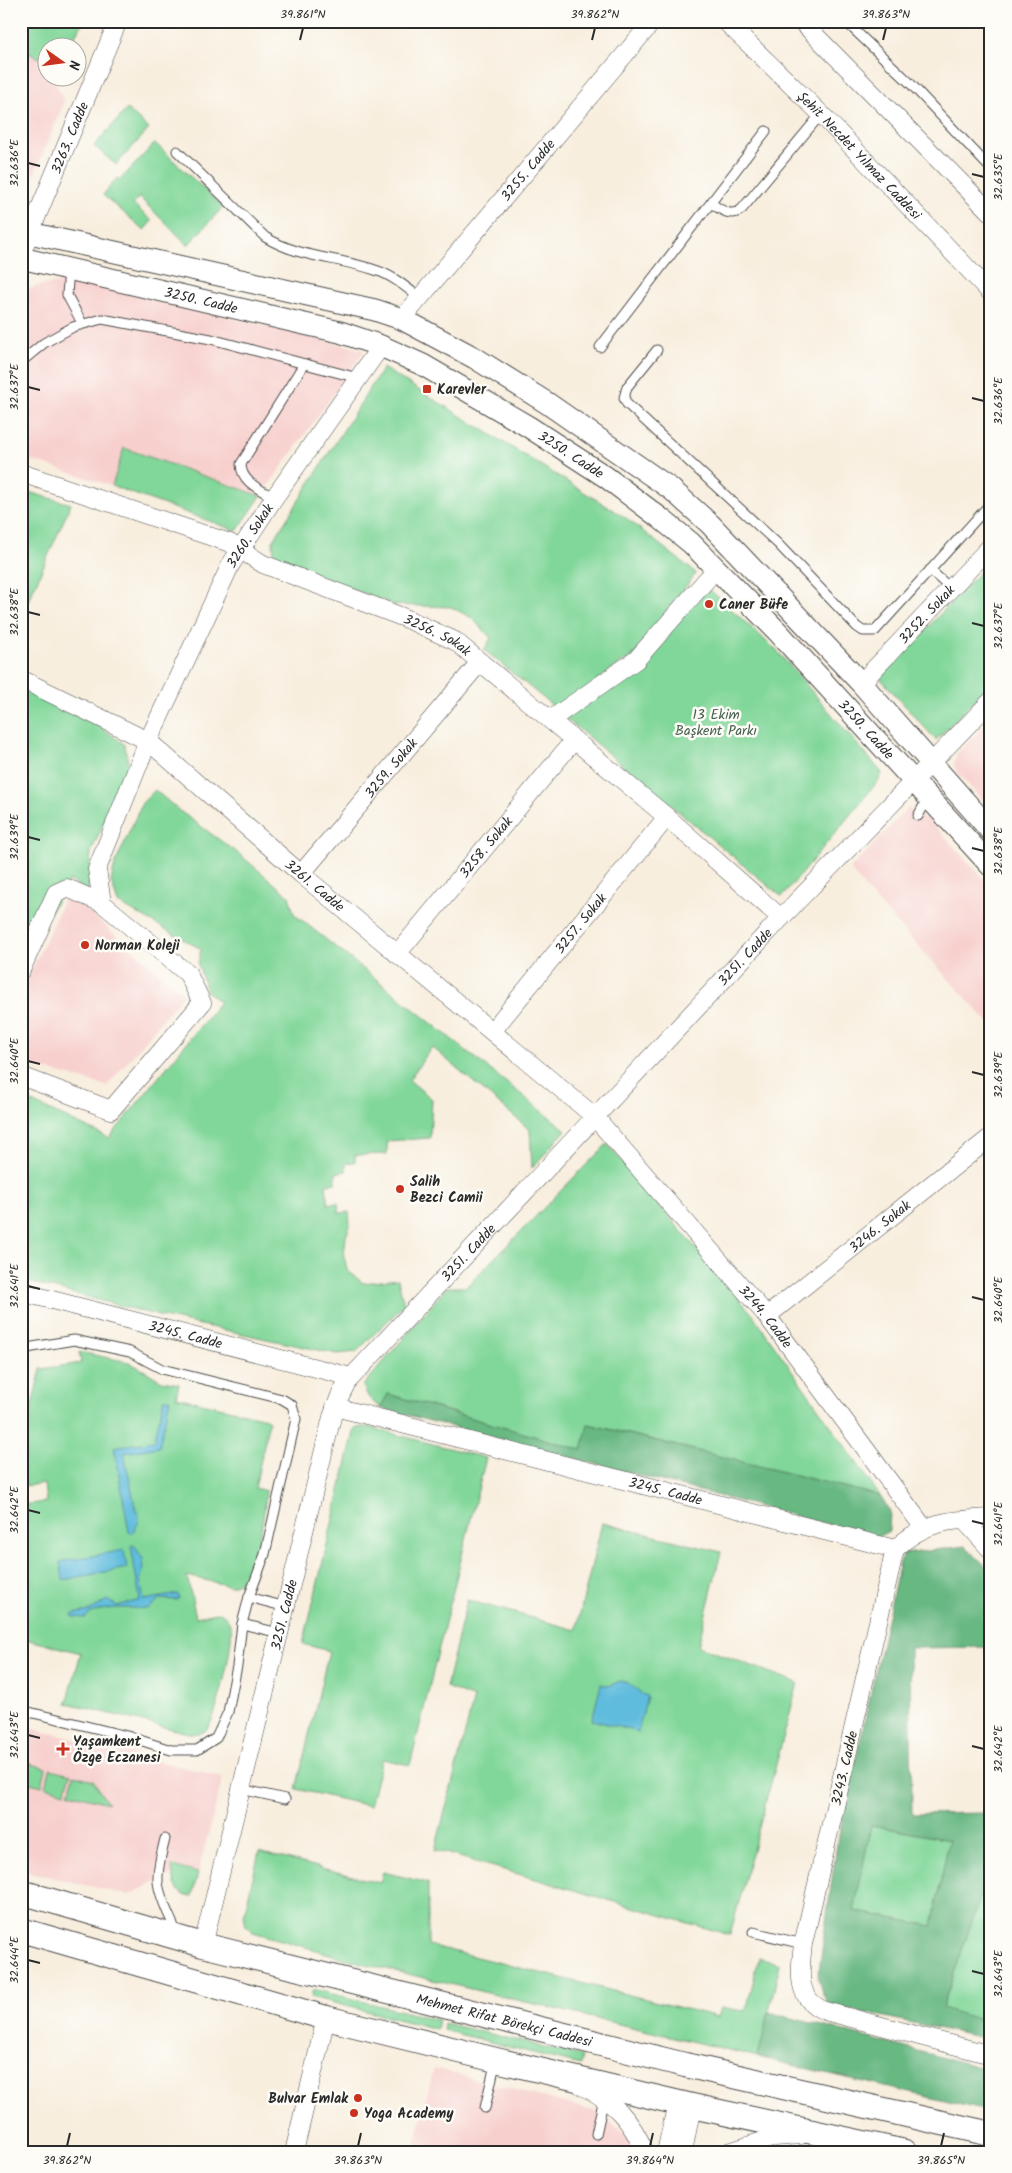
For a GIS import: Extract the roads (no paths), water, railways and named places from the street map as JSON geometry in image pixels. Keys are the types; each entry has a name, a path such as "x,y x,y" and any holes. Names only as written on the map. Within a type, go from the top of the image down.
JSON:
{"main road":[{"name":"Mehmet Rifat Börekçi Caddesi","path":"21,1892 203,1945 693,2067 991,2134"},
{"path":"21,1930 326,2018 556,2075 905,2152"},
{"path":"195,1980 203,1945"},
{"path":"684,2104 693,2067"}],"street":[{"name":"3263. Cadde","path":"21,254 26,231 118,21"},
{"name":"3255. Cadde","path":"402,319 653,21"},
{"name":"Şehit Necdet Yılmaz Caddesi","path":"725,21 820,114 991,293"},
{"path":"800,21 991,212"},
{"name":"3250. Cadde","path":"26,231 307,293 375,310 402,319 475,358 547,403 671,489 710,524 861,683 929,763 991,831"},
{"name":"3250. Cadde","path":"21,258 340,332 381,346 423,365 459,385 570,453 660,518 691,543 778,632 913,780 923,807 991,866"},
{"path":"381,346 402,319"},
{"name":"3260. Sokak","path":"102,903 97,869 148,742 231,564 274,498 381,346"},
{"name":"3256. Sokak","path":"21,473 230,543 263,564 430,629 455,641 667,817 781,918"},
{"name":"3252. Sokak","path":"861,683 991,546"},
{"path":"550,720 636,660 716,569"},
{"name":"3259. Sokak","path":"302,874 480,662"},
{"name":"3261. Cadde","path":"21,679 148,742 397,954 493,1030 594,1116"},
{"name":"3251. Cadde","path":"203,1945 278,1633 335,1407 351,1376 781,918 991,701"},
{"name":"3258. Sokak","path":"397,954 574,740"},
{"name":"3257. Sokak","path":"493,1030 667,817"},
{"path":"21,970 56,893 67,888 102,903 188,974 202,1003 110,1110 21,1076"},
{"name":"3244. Cadde","path":"594,1116 767,1316 924,1528"},
{"name":"3246. Sokak","path":"767,1316 991,1137"},
{"name":"3245. Cadde","path":"21,1292 351,1376"},
{"name":"3245. Cadde","path":"335,1407 895,1549"},
{"path":"895,1549 909,1536 942,1521 991,1518"},
{"path":"964,1520 991,1550"},
{"name":"3243. Cadde","path":"895,1549 803,1944 800,1974 802,1989 810,2003 825,2011 991,2055"},
{"path":"294,2152 326,2018"},
{"path":"556,2075 604,2098 619,2110 636,2131 645,2152"},
{"path":"666,2152 684,2104"},
{"path":"683,2152 684,2104"},
{"path":"729,2152 775,2137 802,2134 831,2135"}],"lane":[{"path":"845,21 910,83 991,169"},
{"path":"711,203 731,213 737,213 742,209 820,114"},
{"path":"600,347 766,132"},
{"path":"178,151 265,237 282,248 378,271 395,280 420,298"},
{"path":"69,269 67,295 82,323"},
{"path":"21,362 44,343 82,323 111,320 211,339 358,378"},
{"path":"657,350 627,387 624,398 627,404 778,544 863,631 875,631 991,504"},
{"path":"274,498 246,480 241,464 304,364"},
{"path":"930,570 950,588"},
{"path":"21,1349 74,1340 130,1352 168,1370 282,1398 292,1405 296,1419 265,1554 249,1597 242,1624 238,1666 228,1712 216,1738 197,1750 171,1750 127,1736 21,1710"},
{"path":"249,1597 286,1606"},
{"path":"242,1624 278,1633"},
{"path":"241,1789 285,1800"},
{"path":"165,1839 158,1880 160,1892 179,1938"},
{"path":"753,1932 803,1944"},
{"path":"485,2108 496,2060"},
{"path":"596,2134 604,2098"}],"water":[{"path":"164,1399 170,1399 159,1447 124,1453 139,1517 132,1533 129,1532 114,1447 154,1441"},
{"path":"134,1545 143,1559 144,1569 140,1579 144,1600 178,1594 179,1598 177,1600 160,1599 148,1609 106,1609 90,1614 85,1618 73,1617 72,1614 90,1611 107,1600 117,1606 140,1600 131,1546"},
{"path":"124,1550 127,1568 63,1580 60,1562"},
{"path":"620,1681 628,1683 647,1696 638,1732 592,1720 601,1684 609,1686"}],"place":[{"name":"Karevler","path":"427,389"},
{"name":"Caner Büfe","path":"709,604"},
{"name":"Norman Koleji","path":"85,945"},
{"name":"Salih Bezci Camii","path":"400,1189"},
{"name":"Yaşamkent Özge Eczanesi","path":"63,1749"},
{"name":"Bulvar Emlak","path":"358,2098"},
{"name":"Yoga Academy","path":"354,2113"}],"park label":[{"name":"13 Ekim Başkent Parkı","path":"716,722"}]}
